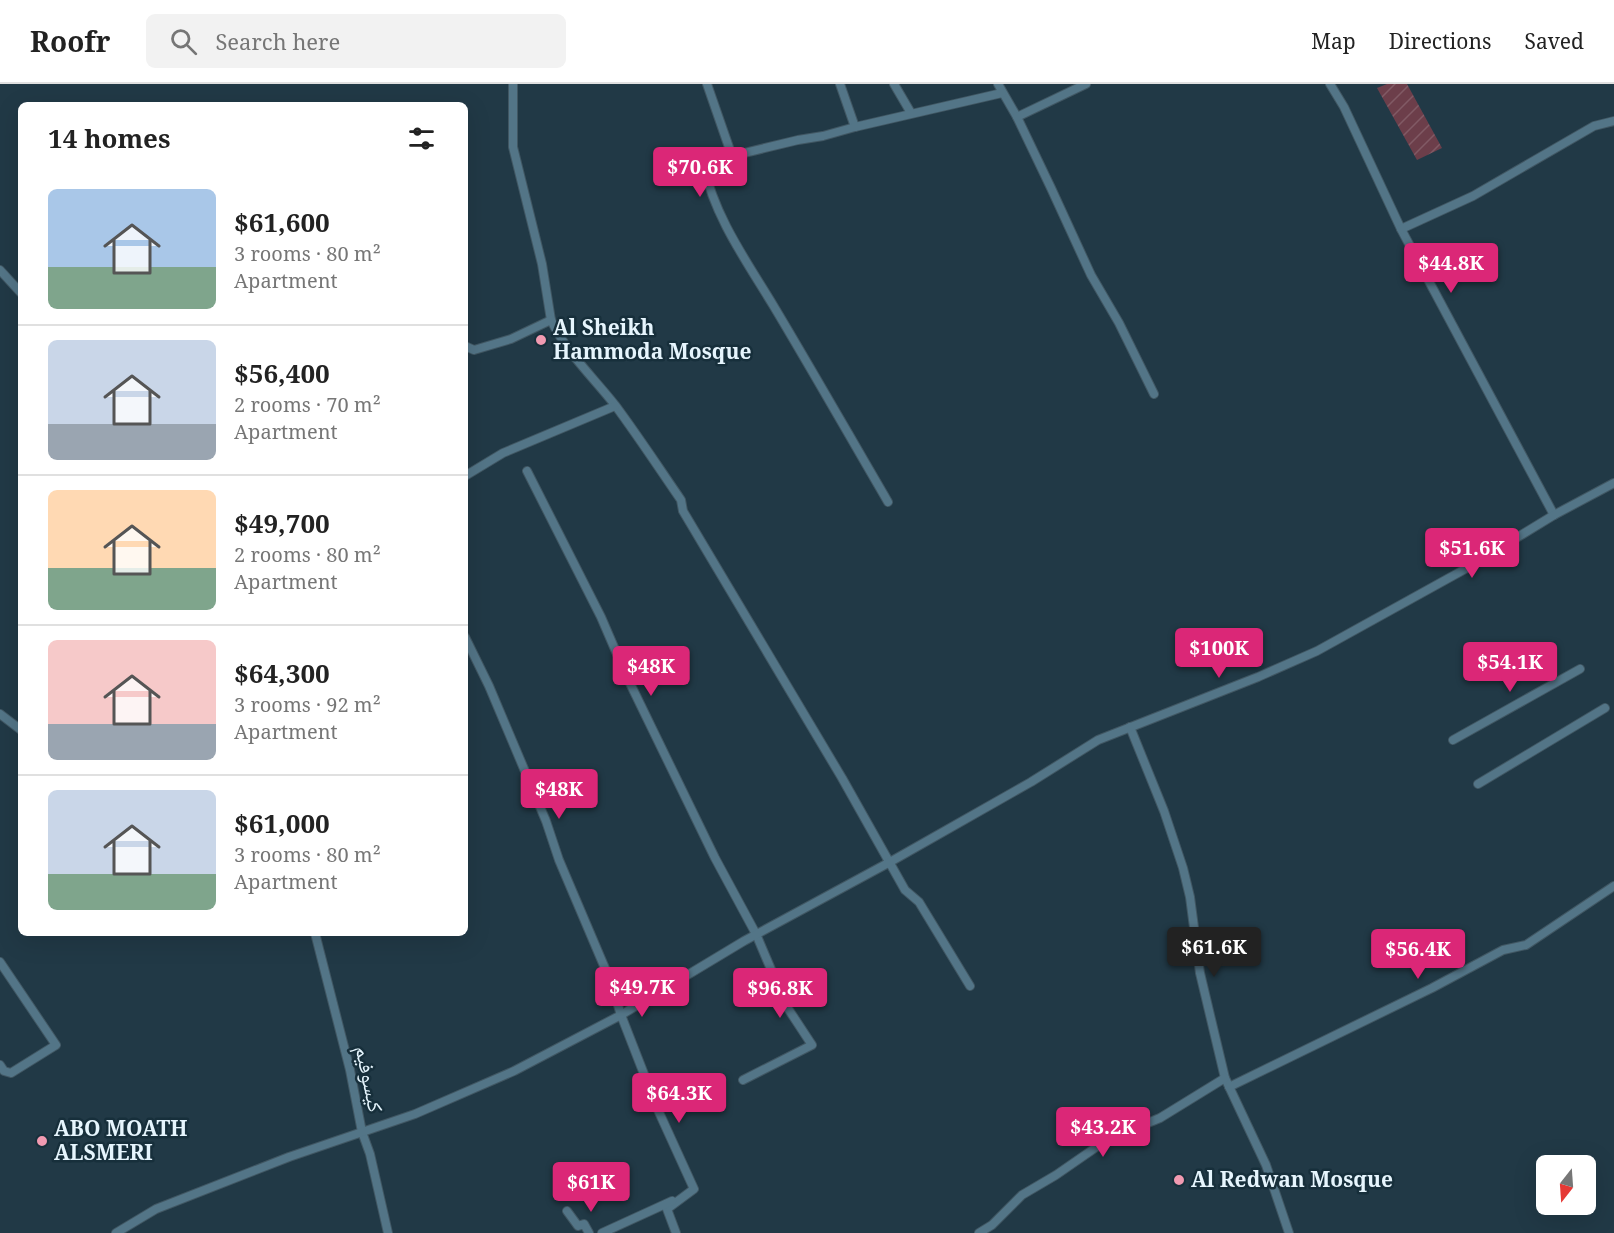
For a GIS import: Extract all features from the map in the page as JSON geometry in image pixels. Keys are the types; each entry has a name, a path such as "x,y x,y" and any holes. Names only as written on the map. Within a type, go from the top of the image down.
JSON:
{"street":[{"path":"513,84 513,147 542,264 551,320 562,340 615,406 681,500 683,511 842,778 905,890 919,902 970,986"},
{"path":"707,84 732,156"},
{"path":"840,84 855,127"},
{"path":"894,84 911,113"},
{"path":"998,84 1017,117 1090,275 1119,323 1154,394"},
{"path":"1017,117 1086,84"},
{"path":"1330,84 1344,107 1401,229 1554,515"},
{"path":"888,502 773,305 735,245 712,192 704,166 732,156 1002,93"},
{"path":"1401,229 1473,196 1594,126 1614,121"},
{"path":"0,270 18,290"},
{"path":"468,347 474,350 511,339 551,320"},
{"path":"468,474 503,453 615,406"},
{"path":"526,471 601,618 626,675 715,858 756,934 787,1007 812,1045 743,1080"},
{"path":"116,1233 156,1209 289,1157 415,1114 483,1084 621,1015 756,934 890,862 1031,782 1098,740 1248,681 1317,651 1614,483"},
{"path":"468,643 489,686 546,821 559,860 610,980 621,1015 658,1110 694,1189 602,1233"},
{"path":"1453,740 1580,669"},
{"path":"1478,784 1605,708"},
{"path":"0,714 18,728"},
{"path":"1130,727 1164,811 1183,868 1190,897 1202,982 1225,1078 1266,1165 1289,1233"},
{"path":"1229,1087 1432,988 1503,950 1526,945 1614,886"},
{"name":"كيسوفيم","path":"316,936 388,1233"},
{"path":"0,962 56,1045 11,1073 4,1071 0,1065"},
{"path":"979,1233 992,1225 1022,1194 1056,1175 1108,1139 1160,1118 1225,1078"},
{"path":"676,1233 667,1209 681,1197"},
{"path":"567,1211 578,1226 585,1224 589,1233"}],"shaded area":[{"path":"1387,84 1407,84 1442,148 1417,160 1377,88"}],"place":[{"name":"Al Sheikh Hammoda Mosque","path":"541,340"},
{"name":"ABO MOATH ALSMERI","path":"42,1141"},
{"name":"Al Redwan Mosque","path":"1179,1180"}]}
